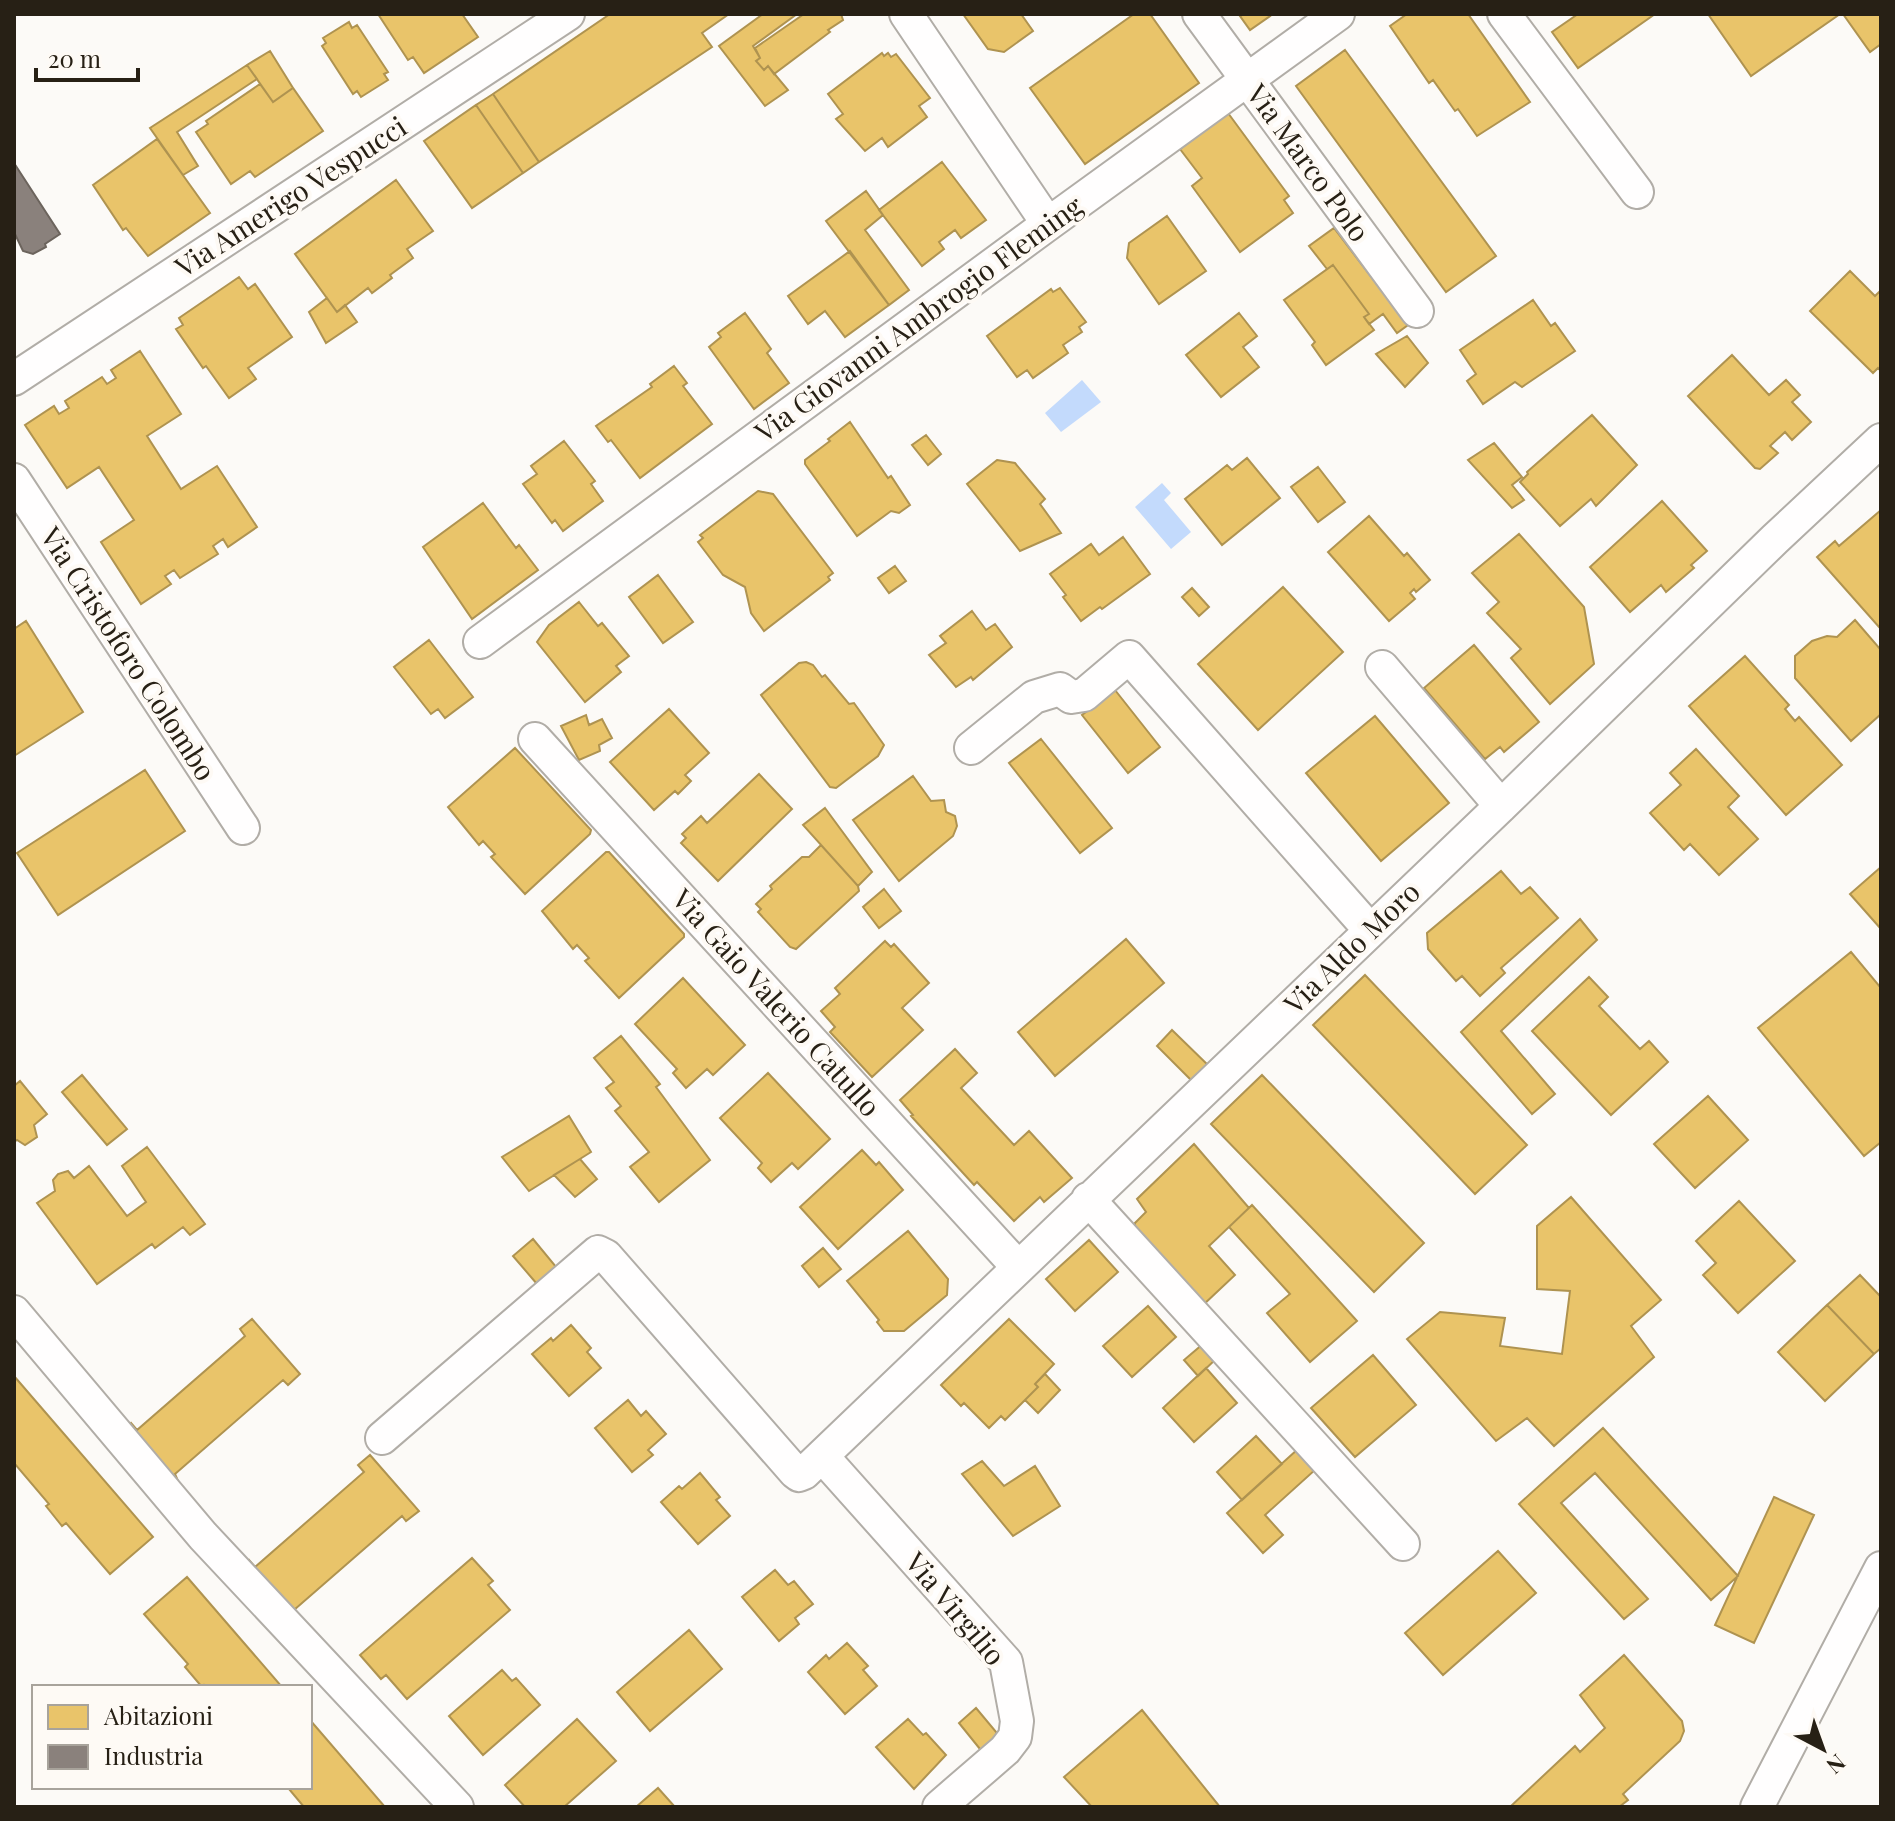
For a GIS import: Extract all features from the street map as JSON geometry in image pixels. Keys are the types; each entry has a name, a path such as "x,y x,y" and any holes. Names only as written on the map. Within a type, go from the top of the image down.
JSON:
{"street":[{"name":"Via Amerigo Vespucci","path":"14,379 568,14"},
{"path":"906,14 1048,224"},
{"name":"Via Marco Polo","path":"1199,14 1417,311"},
{"name":"Via Giovanni Ambrogio Fleming","path":"491,634 1338,14"},
{"path":"1504,14 1637,192"},
{"name":"Via Aldo Moro","path":"822,1456 1881,440"},
{"name":"Via Cristoforo Colombo","path":"14,480 243,828"},
{"path":"971,748 1034,697 1060,689 1071,697 1084,695 1129,657 1370,930"},
{"path":"1382,667 1501,806"},
{"name":"Via Gaio Valerio Catullo","path":"535,739 1017,1266"},
{"path":"1088,1199 1403,1544"},
{"path":"382,1438 598,1252 606,1256 795,1472 799,1475 804,1473 822,1456"},
{"path":"14,1312 203,1536 457,1807"},
{"name":"Via Virgilio","path":"822,1456 1006,1662 1017,1721 1015,1737 1005,1750 939,1807"},
{"path":"1757,1807 1881,1568"}],"water":[{"path":"1082,380 1101,402 1061,432 1045,413"},
{"path":"1162,483 1171,493 1164,500 1191,532 1171,549 1135,507"}],"building: Abitazioni":[{"path":"378,14 462,14 478,37 424,73 413,57 408,60"},
{"path":"610,14 729,14 702,33 712,47 539,162 493,94"},
{"path":"763,14 797,14 753,46 760,58 756,61 764,70 768,66 788,90 765,106 719,46"},
{"path":"804,14 841,14 843,20 774,74 768,66 764,70 756,61 760,58 755,48"},
{"path":"963,14 1021,14 1033,31 1004,52 988,49"},
{"path":"1134,14 1150,14 1199,83 1085,164 1030,88"},
{"path":"1273,14 1250,30 1240,16"},
{"path":"1407,14 1468,14 1530,102 1477,136 1433,80 1429,83 1390,26"},
{"path":"1578,14 1655,14 1578,68 1552,32"},
{"path":"1708,14 1840,14 1751,76"},
{"path":"1843,14 1881,14 1881,44 1870,52"},
{"path":"349,22 352,28 357,25 388,72 384,74 388,80 361,97 357,91 353,94 322,46 326,43 323,38"},
{"path":"1345,50 1496,256 1446,292 1296,86"},
{"path":"270,51 293,88 273,102 247,65"},
{"path":"882,53 884,56 888,53 891,57 896,54 930,98 919,106 927,117 888,147 882,138 865,151 836,119 843,114 828,94"},
{"path":"247,65 257,79 177,132 198,166 183,175 150,128"},
{"path":"260,84 273,102 293,88 323,131 255,177 250,171 231,184 196,132 208,124 206,121"},
{"path":"493,94 539,162 523,173 476,105"},
{"path":"476,105 523,173 472,208 424,141"},
{"path":"1228,113 1289,196 1284,200 1293,213 1240,252 1192,186 1202,178 1180,149"},
{"path":"157,139 210,213 148,256 126,228 123,230 93,185"},
{"path":"942,162 986,220 961,238 955,230 939,242 944,249 922,266 879,210"},
{"path":"396,180 433,231 407,249 413,258 390,275 392,278 372,293 368,288 337,312 295,254"},
{"path":"866,191 883,215 865,230 909,290 889,305 826,221"},
{"path":"1167,216 1206,271 1159,304 1127,258 1129,243"},
{"path":"1334,228 1408,325 1397,333 1383,314 1369,324 1364,317 1369,314 1333,265 1327,269 1309,246"},
{"path":"850,251 889,305 845,337 825,311 808,324 788,296"},
{"path":"1333,265 1369,314 1364,317 1374,330 1326,365 1312,345 1315,342 1284,300"},
{"path":"1850,271 1875,296 1879,292 1881,295 1881,371 1878,368 1873,373 1810,311"},
{"path":"239,277 248,289 255,284 292,337 248,368 256,379 229,398 176,329 183,325 179,318"},
{"path":"1060,288 1086,322 1079,327 1082,332 1063,345 1068,353 1033,378 1027,370 1017,377 987,336 1051,289 1053,292"},
{"path":"327,298 337,312 345,305 357,322 326,343 309,312"},
{"path":"1533,300 1551,326 1555,323 1575,351 1522,387 1515,382 1483,404 1467,381 1476,374 1460,350"},
{"path":"745,313 771,349 767,353 789,383 754,409 709,347 721,337 718,333"},
{"path":"1239,313 1257,336 1243,347 1259,367 1221,397 1186,355"},
{"path":"1407,336 1428,363 1405,387 1376,354"},
{"path":"140,351 181,414 147,436 181,489 217,466 257,527 228,547 223,539 213,546 218,554 180,578 174,570 165,576 171,584 141,604 101,542 134,520 99,467 67,488 25,425 54,406 59,414 69,408 65,401 102,377 107,384 116,378 111,370"},
{"path":"1732,355 1769,395 1786,380 1800,395 1792,402 1811,422 1792,440 1785,432 1770,446 1778,453 1760,469 1755,468 1688,396"},
{"path":"674,366 687,383 683,386 712,424 640,478 611,440 608,442 596,426 652,387 650,384"},
{"path":"1592,415 1637,465 1596,506 1591,499 1560,526 1520,482 1527,472"},
{"path":"850,422 910,505 899,513 891,511 857,536 805,464 805,460"},
{"path":"926,435 941,454 928,465 912,445"},
{"path":"564,441 595,481 591,484 603,501 563,531 555,520 552,523 523,484 537,474 531,466"},
{"path":"1494,443 1522,477 1512,485 1524,500 1512,508 1468,460"},
{"path":"1247,458 1280,498 1222,545 1185,499 1227,465 1232,470"},
{"path":"997,460 1015,463 1045,499 1040,504 1061,533 1020,551 967,484"},
{"path":"1318,467 1345,502 1318,522 1291,487"},
{"path":"758,491 773,494 833,573 828,577 830,580 764,631 751,613 745,587 723,575 698,542 703,538 700,535"},
{"path":"1662,501 1707,551 1691,565 1694,568 1666,592 1661,585 1630,612 1590,567"},
{"path":"483,503 516,548 519,545 538,570 472,619 423,547"},
{"path":"1881,510 1879,627 1817,557 1835,541 1839,546"},
{"path":"1369,516 1430,580 1416,592 1414,589 1410,593 1415,599 1389,621 1328,552"},
{"path":"1519,534 1584,607 1594,664 1550,704 1511,658 1521,649 1487,613 1499,602 1472,573"},
{"path":"1123,537 1150,574 1081,621 1050,574 1091,544 1099,555"},
{"path":"895,566 906,581 889,593 878,578"},
{"path":"658,575 693,622 663,643 629,597"},
{"path":"1283,587 1343,652 1258,730 1198,664"},
{"path":"1192,588 1209,607 1199,616 1182,597"},
{"path":"579,602 598,626 602,623 629,656 616,666 621,672 585,702 537,642 549,625"},
{"path":"972,611 986,630 995,624 1012,647 973,680 971,677 956,687 929,655 946,643 940,636"},
{"path":"1855,620 1881,650 1881,714 1851,741 1795,678 1795,656 1812,641 1827,636 1837,637"},
{"path":"26,621 83,712 14,756 14,629"},
{"path":"429,640 473,697 445,718 438,709 431,714 394,667"},
{"path":"1474,645 1539,722 1504,752 1500,747 1485,759 1424,688"},
{"path":"1745,656 1789,705 1785,709 1795,721 1799,717 1842,765 1786,815 1689,706"},
{"path":"799,663 813,665 822,677 825,675 849,704 854,703 884,745 878,756 836,788 830,787 761,695"},
{"path":"1115,690 1160,747 1128,773 1082,715"},
{"path":"669,709 709,753 685,775 691,781 654,810 610,762"},
{"path":"586,715 589,725 602,719 612,738 599,745 600,751 579,760 561,726"},
{"path":"1375,716 1449,803 1381,861 1306,773"},
{"path":"1041,739 1112,828 1080,853 1009,763"},
{"path":"515,748 591,830 525,894 491,857 495,854 483,841 479,845 448,807"},
{"path":"1696,749 1739,796 1728,807 1758,839 1719,875 1690,844 1684,850 1650,813 1681,785 1670,773"},
{"path":"145,770 185,831 58,915 17,853"},
{"path":"759,774 792,809 718,881 681,843 686,838 682,834 701,816 707,823"},
{"path":"913,776 931,801 944,800 946,812 955,816 957,826 953,836 899,881 853,820"},
{"path":"825,808 872,872 858,886 803,825"},
{"path":"821,845 858,886 859,891 796,949 790,947 758,912 761,909 756,904 772,889 770,886 802,857 809,857"},
{"path":"606,852 684,934 619,998 585,961 589,958 577,945 573,949 542,911"},
{"path":"1881,867 1881,929 1850,894"},
{"path":"1501,871 1521,894 1530,887 1558,918 1501,968 1505,973 1480,996 1462,976 1456,981 1428,949 1427,933"},
{"path":"884,889 901,911 879,928 863,907"},
{"path":"1580,919 1597,940 1501,1031 1555,1094 1532,1114 1461,1032"},
{"path":"1126,939 1164,983 1055,1076 1018,1032"},
{"path":"885,941 891,947 894,944 929,983 902,1008 923,1030 872,1077 830,1032 835,1027 821,1011 840,994 835,988"},
{"path":"1851,952 1881,988 1881,1142 1864,1156 1758,1028"},
{"path":"1365,975 1527,1145 1475,1194 1313,1025"},
{"path":"1589,977 1608,997 1599,1006 1640,1049 1649,1041 1668,1062 1611,1115 1532,1031"},
{"path":"683,978 745,1045 713,1075 707,1069 686,1088 673,1073 677,1069 635,1024"},
{"path":"1172,1030 1211,1068 1195,1084 1157,1046"},
{"path":"621,1036 660,1084 656,1087 710,1160 659,1202 630,1167 649,1152 615,1111 621,1106 606,1088 614,1082 594,1058"},
{"path":"955,1049 977,1073 961,1088 1014,1145 1029,1131 1072,1178 1044,1202 1040,1197 1014,1221 977,1182 974,1185 900,1100"},
{"path":"768,1073 830,1139 798,1169 792,1163 771,1182 758,1168 762,1163 720,1118"},
{"path":"82,1075 127,1129 107,1145 62,1092"},
{"path":"1262,1075 1424,1243 1374,1292 1211,1124"},
{"path":"20,1081 47,1114 34,1125 37,1137 25,1145 17,1140 14,1142 14,1086"},
{"path":"1708,1096 1748,1140 1695,1188 1654,1144"},
{"path":"569,1116 591,1152 529,1191 502,1157"},
{"path":"1194,1144 1249,1208 1209,1246 1235,1275 1202,1306 1135,1231 1135,1223 1146,1212 1137,1199"},
{"path":"147,1147 205,1224 190,1235 183,1227 155,1248 152,1244 97,1284 37,1203 55,1191 53,1180 58,1174 68,1171 74,1178 89,1166 127,1216 146,1202 122,1166"},
{"path":"862,1150 876,1165 879,1162 903,1190 838,1249 800,1207"},
{"path":"580,1159 597,1179 575,1197 554,1175"},
{"path":"1571,1197 1661,1300 1631,1326 1654,1357 1554,1446 1527,1418 1496,1441 1407,1339 1440,1312 1505,1318 1500,1346 1562,1354 1570,1291 1537,1289 1537,1226"},
{"path":"1739,1201 1795,1261 1738,1313 1703,1275 1716,1263 1696,1241"},
{"path":"1252,1205 1357,1321 1310,1362 1267,1313 1290,1294 1229,1227"},
{"path":"908,1231 948,1279 947,1295 904,1331 884,1331 877,1322 879,1320 847,1281"},
{"path":"533,1239 557,1268 537,1284 513,1256"},
{"path":"1089,1240 1118,1272 1075,1311 1046,1279"},
{"path":"823,1248 841,1269 819,1287 802,1266"},
{"path":"1860,1275 1881,1297 1881,1348 1874,1354 1827,1305"},
{"path":"1827,1305 1874,1354 1825,1401 1778,1352"},
{"path":"1148,1306 1176,1337 1132,1377 1103,1346"},
{"path":"252,1319 300,1374 288,1385 283,1380 175,1474 178,1481 168,1489 119,1433 131,1423 137,1430 245,1336 240,1329"},
{"path":"1009,1319 1054,1364 1035,1384 1038,1387 1005,1420 1001,1416 989,1428 941,1385"},
{"path":"571,1325 591,1348 587,1352 601,1368 569,1396 532,1354"},
{"path":"1203,1344 1216,1359 1198,1376 1184,1360"},
{"path":"1373,1355 1416,1405 1355,1457 1311,1408"},
{"path":"1206,1368 1237,1403 1194,1442 1163,1408"},
{"path":"1045,1374 1060,1390 1038,1413 1025,1400"},
{"path":"14,1376 153,1537 110,1574 66,1523 62,1526 46,1506 49,1504 14,1463"},
{"path":"628,1400 641,1416 646,1411 666,1434 648,1450 653,1455 632,1472 595,1428"},
{"path":"1603,1428 1738,1576 1711,1600 1595,1473 1561,1503 1648,1599 1624,1619 1519,1504"},
{"path":"1256,1436 1282,1464 1242,1500 1217,1472"},
{"path":"1298,1449 1316,1469 1265,1515 1283,1535 1263,1553 1227,1513"},
{"path":"370,1455 419,1511 406,1521 402,1516 294,1610 238,1570 249,1560 255,1567 364,1472 358,1465"},
{"path":"982,1461 1004,1486 1035,1466 1060,1506 1013,1536 962,1474"},
{"path":"700,1473 720,1497 716,1500 730,1516 698,1544 661,1502"},
{"path":"1774,1497 1814,1515 1754,1643 1715,1625"},
{"path":"1498,1551 1536,1593 1443,1675 1405,1633"},
{"path":"472,1558 493,1581 488,1585 510,1610 407,1699 386,1675 381,1679 360,1655"},
{"path":"775,1570 788,1585 794,1581 813,1604 795,1618 799,1624 779,1641 742,1597"},
{"path":"187,1577 280,1685 200,1685 185,1667 188,1664 144,1614"},
{"path":"689,1630 722,1669 650,1731 617,1692"},
{"path":"847,1643 868,1666 863,1670 877,1686 845,1714 808,1672 826,1655 829,1659"},
{"path":"1624,1655 1682,1721 1684,1731 1680,1741 1623,1794 1628,1800 1619,1807 1510,1807 1575,1746 1580,1752 1605,1728 1580,1695"},
{"path":"502,1670 512,1681 516,1678 540,1705 483,1755 449,1716"},
{"path":"976,1708 1002,1739 984,1754 959,1723"},
{"path":"1142,1710 1220,1807 1092,1807 1064,1777"},
{"path":"577,1719 616,1761 564,1807 525,1807 505,1785"},
{"path":"908,1719 946,1755 914,1789 876,1747"},
{"path":"312,1722 385,1807 304,1807 289,1789 312,1789"},
{"path":"658,1788 675,1807 636,1807"}],"building: Industria":[{"path":"14,163 60,234 33,254 23,251 14,232"}]}
